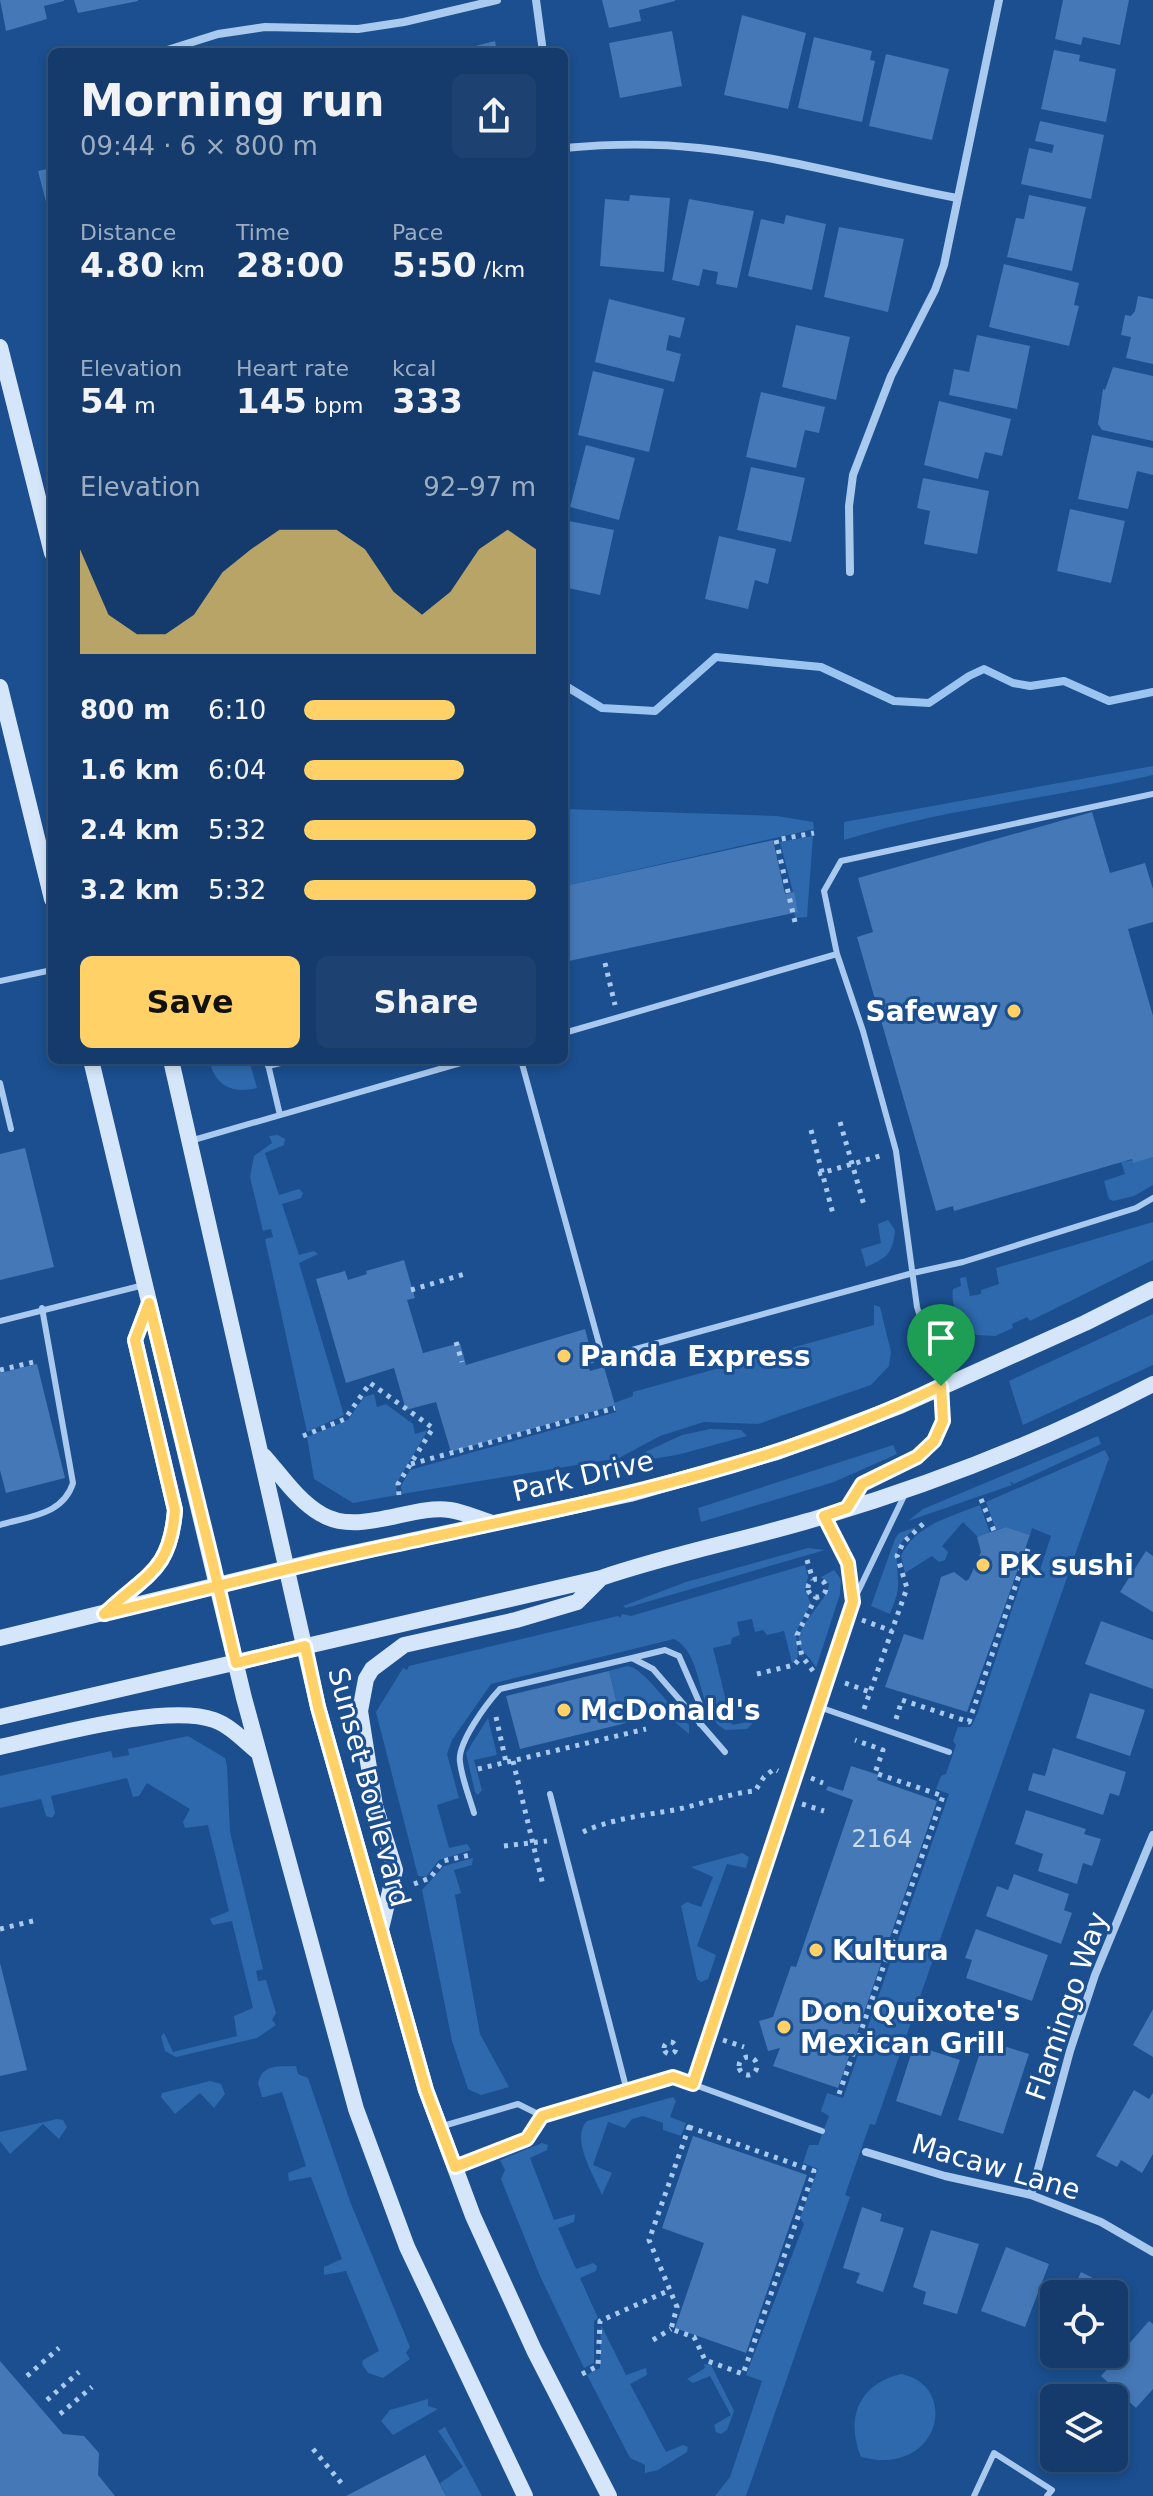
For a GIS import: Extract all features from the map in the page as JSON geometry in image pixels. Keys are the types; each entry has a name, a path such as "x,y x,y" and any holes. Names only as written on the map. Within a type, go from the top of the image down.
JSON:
{"main road":[{"path":"0,347 48,537"},
{"path":"0,687 48,883"},
{"path":"92,1064 236,1663 356,2109 407,2247 525,2496"},
{"name":"Sunset Boulevard","path":"172,1064 289,1568 318,1707 426,2090 473,2216 534,2350 609,2496"},
{"name":"Park Drive","path":"0,1638 289,1568 630,1494 777,1452 900,1406 1153,1289"},
{"path":"104,1614 160,1564 173,1536 175,1510 135,1340 149,1303"},
{"path":"0,1717 601,1578 663,1557 824,1516 906,1491 1033,1442 1153,1384"},
{"path":"263,1455 304,1501 322,1515 334,1519 367,1521 448,1509 494,1523"},
{"path":"381,1930 395,1870 375,1806 360,1711 366,1679 372,1669 404,1645 516,1620 577,1602 601,1578"},
{"path":"0,1747 158,1716 214,1720 259,1753"}],"street":[{"path":"174,48 218,34 265,27 358,29 404,22 497,0"},
{"path":"536,0 542,48"},
{"path":"850,572 849,506 853,475 898,362 935,290 944,265 999,0"},
{"path":"568,148 671,145 739,153 957,198"},
{"name":"Flamingo Way","path":"1031,2195 1070,2051 1095,1975 1153,1835"},
{"name":"Macaw Lane","path":"866,2152 945,2176 1031,2195 1101,2222 1153,2252"}],"lane":[{"path":"847,1508 862,1484 917,1457 934,1441 943,1421 941,1386 917,1307 896,1151 863,1031 837,954 824,891 841,861 1153,794"},
{"path":"568,1032 837,954"},
{"path":"0,981 48,971"},
{"path":"267,1064 280,1115"},
{"path":"190,1142 443,1064"},
{"path":"522,1064 603,1358 963,1262 1136,1208 1153,1198"},
{"path":"0,1083 11,1129"},
{"path":"0,1321 145,1284"},
{"path":"0,1525 59,1507 69,1495 73,1483 42,1308"},
{"path":"693,2084 853,1602 906,1491"},
{"path":"824,1516 848,1563 853,1602"},
{"path":"474,1813 459,1759 461,1749 487,1702 500,1689 665,1650 679,1656 703,1711 700,1724"},
{"path":"632,1658 653,1669 725,1752"},
{"path":"819,1707 949,1752"},
{"path":"550,1794 627,2091"},
{"path":"455,2167 527,2139 542,2116 673,2077 822,2131"},
{"path":"440,2127 518,2104 542,2116"},
{"path":"974,2496 994,2453 1052,2490 1047,2496"}],"path":[{"path":"795,922 776,840 814,833"},
{"path":"605,963 618,1018"},
{"path":"840,1122 864,1205"},
{"path":"811,1130 833,1214"},
{"path":"820,1173 896,1151"},
{"path":"411,1290 468,1273"},
{"path":"456,1342 462,1362"},
{"path":"303,1436 345,1419 370,1383 433,1428 398,1484 399,1499"},
{"path":"410,1465 615,1408"},
{"path":"981,1499 994,1531"},
{"path":"873,1712 864,1709 907,1588 897,1556 903,1543 925,1522"},
{"path":"884,1716 896,1720 902,1700 969,1722 1028,1549"},
{"path":"807,1560 813,1580 808,1590 816,1597"},
{"path":"813,1580 822,1580 827,1588 822,1596 816,1597"},
{"path":"813,1671 802,1656 797,1635 816,1597"},
{"path":"849,1616 892,1631"},
{"path":"757,1674 794,1665 802,1656"},
{"path":"845,1683 870,1692"},
{"path":"495,1711 543,1885"},
{"path":"478,1769 646,1729"},
{"path":"839,2094 943,1796 875,1773 883,1750 855,1740"},
{"path":"583,1832 638,1815 755,1791 764,1777 774,1769 778,1771"},
{"path":"811,1778 823,1783"},
{"path":"788,1799 824,1811"},
{"path":"504,1846 552,1840"},
{"path":"414,1884 430,1878 443,1861 470,1855"},
{"path":"0,1929 37,1920"},
{"path":"743,2084 746,2075"},
{"path":"653,2340 671,2329 677,2307 649,2240 689,2127 814,2171 743,2374 705,2360 694,2337 671,2329"},
{"path":"582,2374 598,2366 600,2321 670,2290"},
{"path":"27,2376 59,2348"},
{"path":"47,2400 79,2372"},
{"path":"60,2414 92,2387"},
{"path":"313,2449 343,2485"}],"shaded area":[{"path":"1153,766 1153,775 920,820 844,840 844,822"},
{"path":"568,809 777,816 813,822 814,829 569,885"},
{"path":"813,836 807,917 795,918 794,912 798,911 780,842"},
{"path":"210,1064 250,1064 257,1088 232,1089 220,1082"},
{"path":"278,1135 285,1139 284,1145 265,1153 279,1195 299,1189 303,1193 301,1198 282,1204 299,1255 314,1251 318,1254 299,1263 344,1415 307,1432 265,1239 273,1237 271,1229 263,1231 250,1177 254,1156 272,1143 269,1136"},
{"path":"1153,1157 1153,1185 1134,1196 1113,1201 1109,1199 1104,1181 1125,1174 1121,1162"},
{"path":"888,1220 895,1230 893,1244 884,1257 866,1267 861,1249 881,1243 878,1224"},
{"path":"1153,1222 1153,1260 1030,1321 1027,1317 995,1336 977,1335 958,1316 953,1289 961,1286 960,1278 966,1277 970,1296 981,1294 981,1290 999,1284 996,1268"},
{"path":"874,1305 880,1307 891,1352 889,1366 871,1385 758,1424 704,1422 660,1436 619,1458 402,1494 401,1486 410,1470 616,1412 614,1403 633,1396 633,1392 874,1325"},
{"path":"1153,1314 1153,1365 1023,1425 1009,1381"},
{"path":"374,1394 377,1407 386,1404 413,1424 415,1434 428,1430 396,1484 397,1495 353,1503 314,1479 307,1437 348,1420 364,1397"},
{"path":"710,1429 741,1430 747,1436 677,1455 639,1461 641,1454 682,1435"},
{"path":"1098,1436 1101,1444 1014,1484 1010,1481 1012,1485 908,1521 923,1509"},
{"path":"893,1445 897,1454 834,1482 701,1522 698,1508"},
{"path":"1105,1450 1109,1458 875,2125 870,2124 845,2195 850,2197 746,2496 715,2496 730,2477 762,2381 746,2375 804,2224 800,2218 818,2169 803,2163 809,2145 818,2145 829,2116 821,2111 827,2093 843,2098 949,1794 936,1789 941,1776 946,1774 956,1745 953,1741 958,1727 971,1727 1025,1570 1039,1573 1051,1536 1032,1528 1030,1535 1006,1527 996,1530 986,1502"},
{"path":"980,1505 990,1533 978,1537 963,1522 942,1546 948,1552 945,1560 939,1562 932,1556 905,1573 901,1556 915,1537 934,1523"},
{"path":"916,1527 899,1546 898,1590 890,1614 871,1606 895,1539 899,1533"},
{"path":"808,1548 825,1550 626,1608 623,1606 686,1582"},
{"path":"805,1565 808,1577 805,1590 811,1604 796,1632 798,1657 792,1663 784,1631 767,1635 763,1630 755,1632 752,1619 737,1622 740,1635 732,1638 731,1644 713,1648 732,1725 752,1721 747,1729 726,1730 716,1723 691,1658 674,1639 491,1684 452,1740 447,1754 459,1798 437,1805 449,1848 467,1844 471,1850 439,1860 426,1877 418,1876 376,1712 403,1668 407,1670 409,1666 620,1618 622,1614 631,1616"},
{"path":"834,1570 841,1579 840,1594 816,1668 800,1647 799,1640 805,1623 827,1591 829,1584 821,1577"},
{"path":"627,1666 641,1673 689,1725 689,1734 656,1706 645,1719 622,1724 609,1671"},
{"path":"488,1718 497,1755 474,1760 482,1790 478,1795 466,1753"},
{"path":"188,1736 225,1758 230,1832 263,1969 256,1971 258,1981 266,1980 276,2013 272,2020 276,2025 257,2038 176,2057 165,2051 161,2036 164,2033 173,2052 237,2036 234,2016 253,2008 232,1921 213,1925 210,1919 229,1911 208,1825 185,1828 183,1822 190,1809 147,1783 139,1796 133,1797 127,1778 51,1796 55,1813 52,1818 46,1816 41,1799 0,1808 0,1776 111,1751 113,1758 129,1755 128,1749"},
{"path":"742,1853 749,1857 746,1868 727,1864 697,1946 716,1955 708,1979 701,1982 697,1979 681,1906 687,1902 701,1907 713,1877 691,1867"},
{"path":"473,1858 472,1865 454,1870 461,1893 455,1895 480,2034 509,2087 481,2095 468,2089 452,2041 422,1890 444,1866"},
{"path":"296,2066 298,2074 308,2078 351,2204 410,2347 406,2353 410,2359 383,2378 368,2373 362,2364 363,2360 379,2351 346,2271 324,2275 324,2267 342,2259 311,2177 289,2181 288,2173 306,2166 282,2092 262,2097 258,2083 268,2069"},
{"path":"210,2081 221,2084 225,2094 214,2108 200,2093 175,2114 161,2097 162,2093"},
{"path":"673,2097 676,2101 670,2117 686,2123 681,2136 663,2130 663,2123 643,2116 632,2119 625,2128 608,2122 593,2165 612,2173 602,2195 582,2147 582,2129 587,2121"},
{"path":"63,2120 67,2127 59,2139 43,2124 10,2154 0,2141 0,2132"},
{"path":"542,2143 548,2145 547,2150 530,2158 554,2220 575,2214 574,2222 558,2228 576,2269 593,2263 597,2266 596,2271 580,2278 598,2318 594,2321 594,2363 584,2368 540,2276 501,2179 505,2170 500,2160"},
{"path":"601,2325 626,2375 646,2368 647,2375 630,2384 666,2452 683,2445 688,2447 687,2452 658,2470 645,2473 645,2465 630,2458 587,2375 600,2368"},
{"path":"704,2364 711,2365 734,2411 727,2430 721,2434 716,2432 714,2425 731,2415 710,2376 693,2383 687,2379 705,2368"},
{"path":"901,2374 920,2382 931,2395 935,2411 933,2428 924,2443 909,2454 888,2460 861,2457 855,2429 859,2405 875,2386"},
{"path":"428,2399 428,2406 438,2409 393,2435 381,2421 390,2410"},
{"path":"445,2427 482,2496 446,2496 440,2483 463,2467 438,2431"}],"building":[{"path":"0,0 64,1 44,6 47,19 6,31"},
{"path":"74,0 138,0 138,1 78,13"},
{"path":"602,0 675,1 639,10 641,21 609,28"},
{"path":"1063,0 1129,0 1120,45 1083,37 1081,45 1055,39"},
{"path":"742,15 806,33 788,109 724,95"},
{"path":"672,31 682,86 620,98 609,43"},
{"path":"814,37 872,51 870,60 875,61 862,122 798,108"},
{"path":"495,41 496,48 468,48"},
{"path":"1054,50 1080,55 1079,61 1116,69 1106,122 1041,109"},
{"path":"886,54 949,69 932,140 869,126"},
{"path":"1040,121 1104,135 1091,199 1021,184 1029,148 1052,153 1054,145 1035,141"},
{"path":"48,169 48,209 38,171"},
{"path":"630,195 670,198 664,272 600,266 605,199 629,201"},
{"path":"1029,195 1086,207 1072,271 1007,257 1016,218 1024,219"},
{"path":"689,199 754,211 737,288 716,284 718,272 703,269 699,286 672,280"},
{"path":"786,215 826,224 812,290 748,276 761,219 784,224"},
{"path":"839,227 904,239 888,312 824,297"},
{"path":"1004,264 1079,283 1074,305 1079,306 1069,346 989,327"},
{"path":"1138,296 1153,299 1153,364 1126,358 1131,337 1121,335 1125,315 1131,316 1135,311"},
{"path":"609,299 685,318 680,338 669,335 666,350 681,354 674,382 595,362"},
{"path":"796,325 850,337 836,400 782,387"},
{"path":"977,335 1030,346 1017,409 949,395 954,369 969,372"},
{"path":"1113,367 1153,376 1153,441 1102,430 1098,424 1103,389"},
{"path":"593,371 664,389 649,452 578,435"},
{"path":"761,392 825,407 819,433 805,430 796,468 746,457"},
{"path":"939,401 1011,419 1002,456 985,452 978,479 924,465"},
{"path":"1092,435 1153,448 1153,475 1137,471 1128,509 1078,499"},
{"path":"586,445 635,458 619,520 570,507"},
{"path":"751,467 805,478 791,542 737,530"},
{"path":"923,478 989,491 977,554 924,544 930,511 917,508"},
{"path":"1070,509 1125,521 1111,583 1057,571"},
{"path":"568,521 614,530 600,595 568,588"},
{"path":"719,536 776,549 768,584 755,580 748,609 705,599"},
{"name":"Safeway","path":"1092,812 1110,873 1145,863 1153,889 1153,922 1128,929 1153,1016 1153,1157 1133,1163 1132,1159 954,1211 953,1206 936,1211 857,937 873,932 858,878"},
{"path":"773,840 785,894 794,892 798,912 568,961 568,882 569,885"},
{"path":"25,1148 54,1267 0,1280 0,1154"},
{"path":"404,1260 415,1298 407,1300 423,1353 460,1343 466,1365 585,1329 594,1363 588,1364 590,1371 604,1367 615,1405 451,1452 436,1402 406,1410 394,1368 346,1383 316,1279 345,1271 348,1280 367,1274 366,1271"},
{"path":"37,1364 65,1478 6,1493 0,1470 0,1373"},
{"path":"1006,1527 1030,1535 967,1712 885,1687 904,1634 923,1640 941,1577 954,1572 966,1581 969,1579 981,1552 977,1537"},
{"path":"1146,1551 1153,1556 1153,1612 1120,1592"},
{"path":"1101,1621 1153,1640 1153,1689 1085,1664"},
{"name":"McDonald's","path":"609,1671 622,1724 520,1749 506,1696"},
{"path":"1090,1693 1145,1710 1130,1756 1076,1738"},
{"path":"1053,1748 1126,1772 1119,1796 1110,1793 1103,1815 1028,1790 1033,1773 1045,1776"},
{"path":"851,1766 879,1775 877,1780 937,1801 838,2088 773,2066 780,2048 768,2051 759,2021 773,2017 791,1966 796,1967 853,1800 826,1790 828,1786 843,1791"},
{"path":"1026,1810 1086,1829 1084,1834 1101,1839 1092,1866 1083,1863 1077,1884 1038,1871 1043,1854 1015,1844"},
{"path":"1014,1874 1069,1894 1064,1910 1072,1913 1061,1944 986,1916 997,1886 1008,1890"},
{"path":"976,1929 1048,1955 1032,2001 966,1978 972,1960 965,1958"},
{"path":"0,1963 27,2070 0,2076"},
{"path":"1153,2009 1153,2057 1133,2045"},
{"path":"984,2040 1029,2054 1003,2134 958,2120"},
{"path":"914,2045 960,2060 941,2116 896,2101"},
{"path":"1134,2090 1149,2099 1153,2093 1153,2154 1142,2173 1121,2160 1117,2167 1096,2156"},
{"path":"693,2136 807,2175 746,2353 675,2328 704,2243 662,2228"},
{"path":"862,2207 882,2214 880,2221 904,2228 883,2292 856,2283 860,2273 843,2268"},
{"path":"931,2230 979,2244 957,2314 923,2304 926,2292 913,2287"},
{"path":"1006,2247 1049,2264 1043,2280 1040,2280 1025,2327 981,2311"},
{"path":"1081,2272 1097,2280 1077,2280"},
{"path":"1149,2321 1153,2324 1153,2389 1136,2408 1128,2401 1128,2384 1110,2384 1101,2376 1108,2368 1128,2368 1128,2345"},
{"path":"0,2361 63,2434 84,2436 99,2453 98,2475 115,2496 0,2496"},
{"path":"425,2455 446,2496 346,2496"}],"waterway":[{"path":"568,687 602,708 655,711 716,657 821,667 894,701 929,703 984,669 1013,683 1030,686 1064,681 1109,701 1153,692"}],"place":[{"name":"Safeway","path":"1014,1011"},
{"name":"Panda Express","path":"564,1356"},
{"name":"PK sushi","path":"983,1565"},
{"name":"McDonald's","path":"564,1710"},
{"name":"Kultura","path":"816,1950"},
{"name":"Don Quixote's Mexican Grill","path":"784,2027"}],"route":[{"path":"941,1386 900,1406 777,1452 630,1494 325,1559 218,1587 104,1614 160,1564 167,1555 173,1536 175,1510 155,1437 135,1340 149,1303 212,1560 218,1587 236,1663 305,1646 318,1707 426,2090 455,2167 527,2139 542,2116 673,2077 693,2084 853,1602 848,1563 824,1516 847,1508 862,1484 917,1457 934,1441 943,1421 941,1386"}]}
